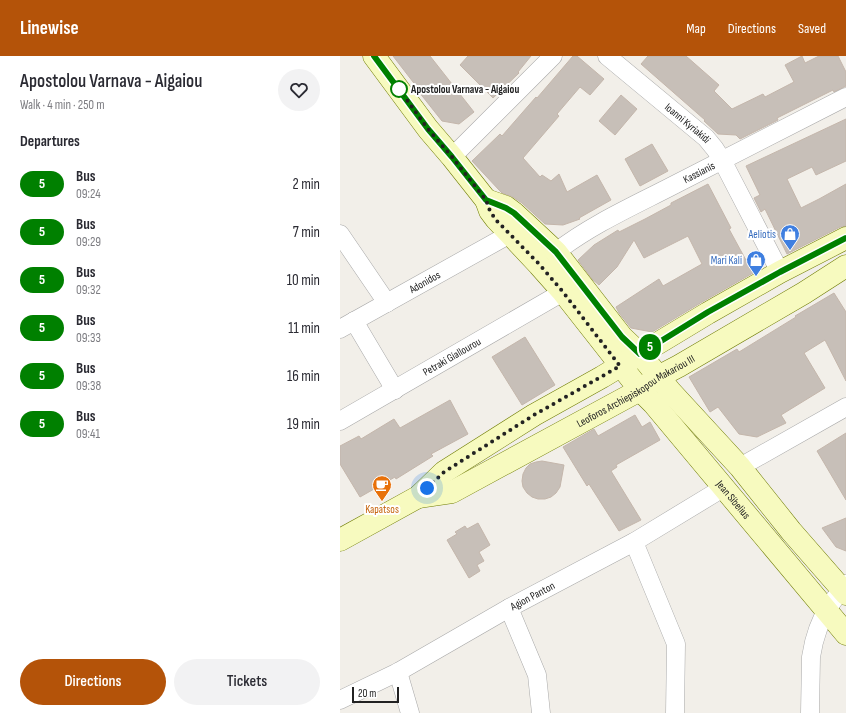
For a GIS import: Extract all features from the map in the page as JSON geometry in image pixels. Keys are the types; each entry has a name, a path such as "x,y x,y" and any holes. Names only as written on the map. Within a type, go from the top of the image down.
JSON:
{"main road":[{"name":"Jean Sibelius","path":"374,56 428,129 486,200 490,211 496,220 540,265 563,292 620,366 653,403 846,634"},
{"path":"486,200 514,213 556,252 622,337 640,354 670,391 740,467 791,531 845,589"},
{"name":"Leoforos Archiepiskopou Makariou III","path":"340,540 418,497 444,472 534,415 620,366 708,312 780,272 846,238"},
{"name":"Leoforos Archiepiskopou Makariou III","path":"418,497 452,492 640,390 658,377 791,300 846,266"}],"street":[{"path":"452,157 553,56"},
{"name":"Ioanni Kyriakidi","path":"607,56 706,138 715,149 780,272"},
{"name":"Kassianis","path":"556,252 575,237 600,223 846,97"},
{"path":"340,234 387,303"},
{"name":"Adonidos","path":"347,325 510,234"},
{"name":"Petraki Giallourou","path":"340,421 563,292"},
{"path":"347,325 395,390"},
{"path":"740,467 846,407"},
{"name":"Agion Panton","path":"340,700 398,672 508,608 634,542 724,488"},
{"path":"634,542 676,644 675,713"},
{"path":"810,713 811,657 814,642 826,610 845,589"},
{"path":"508,608 537,675 541,713"},
{"path":"398,672 410,713"}],"building":[{"path":"393,56 430,56 474,112 459,124 442,121"},
{"path":"468,56 531,56 518,72 519,73 493,98 460,65"},
{"path":"573,56 577,56 604,79 590,95 580,87 557,114 559,116 523,158 540,177 542,175 551,181 559,174 567,192 597,175 611,200 579,218 580,219 563,225 545,224 522,203 513,197 502,193 472,161 500,134 502,136"},
{"path":"648,56 686,56 719,85 714,91 732,109 763,94 765,97 794,82 785,65 802,56 805,63 819,56 838,56 846,72 846,86 834,92 833,90 777,118 778,120 740,139 736,135 718,134 704,121 705,120 641,64"},
{"path":"621,95 637,109 615,135 599,121"},
{"path":"846,119 846,161 816,175 812,167 787,179 801,208 846,184 846,226 840,227 787,254 765,209 761,212 754,198 760,195 746,166"},
{"path":"652,144 668,171 640,186 625,159"},
{"path":"708,184 731,228 729,229 753,273 652,332 631,328 616,307 659,279 663,286 702,264 688,236 644,258 634,240 617,267 599,285 592,279 578,260 594,245 618,230 619,232 645,219 671,205 671,203"},
{"path":"834,293 846,312 846,381 825,340 804,353 825,388 781,415 786,423 757,437 739,434 718,407 710,412 689,377 737,349 739,352"},
{"path":"525,337 555,385 522,405 492,357"},
{"path":"450,400 468,434 431,454 433,456 396,479 395,477 360,497 340,464 340,446 359,436 361,439 394,419 400,428"},
{"path":"635,415 642,427 650,422 660,440 616,465 617,467 611,471 641,520 619,531 589,484 587,486 563,447 594,429 598,436"},
{"path":"846,433 846,500 817,451"},
{"path":"542,461 564,465 560,487 556,493 545,499 538,499 527,493 523,487 522,481 523,474 530,464"},
{"path":"846,518 846,551 836,547 822,528"},
{"path":"478,523 490,545 479,552 484,561 477,565 480,571 469,578 447,540 457,534 455,532 465,526 467,529"}],"bus line":[{"name":"5","path":"374,56 428,129 486,200 514,213 556,252 622,337 640,354 708,312 780,272 846,238"}],"place":[{"name":"Apostolou Varnava - Aigaiou","path":"399,89"},
{"name":"Aeliotis","path":"790,251"},
{"name":"Mari Kali","path":"756,277"},
{"name":"Kapatsos","path":"382,502"}],"route":[{"path":"399,89 428,129 486,200 490,211 496,220 540,265 563,292 620,366 534,415 444,472 427,488"}]}
